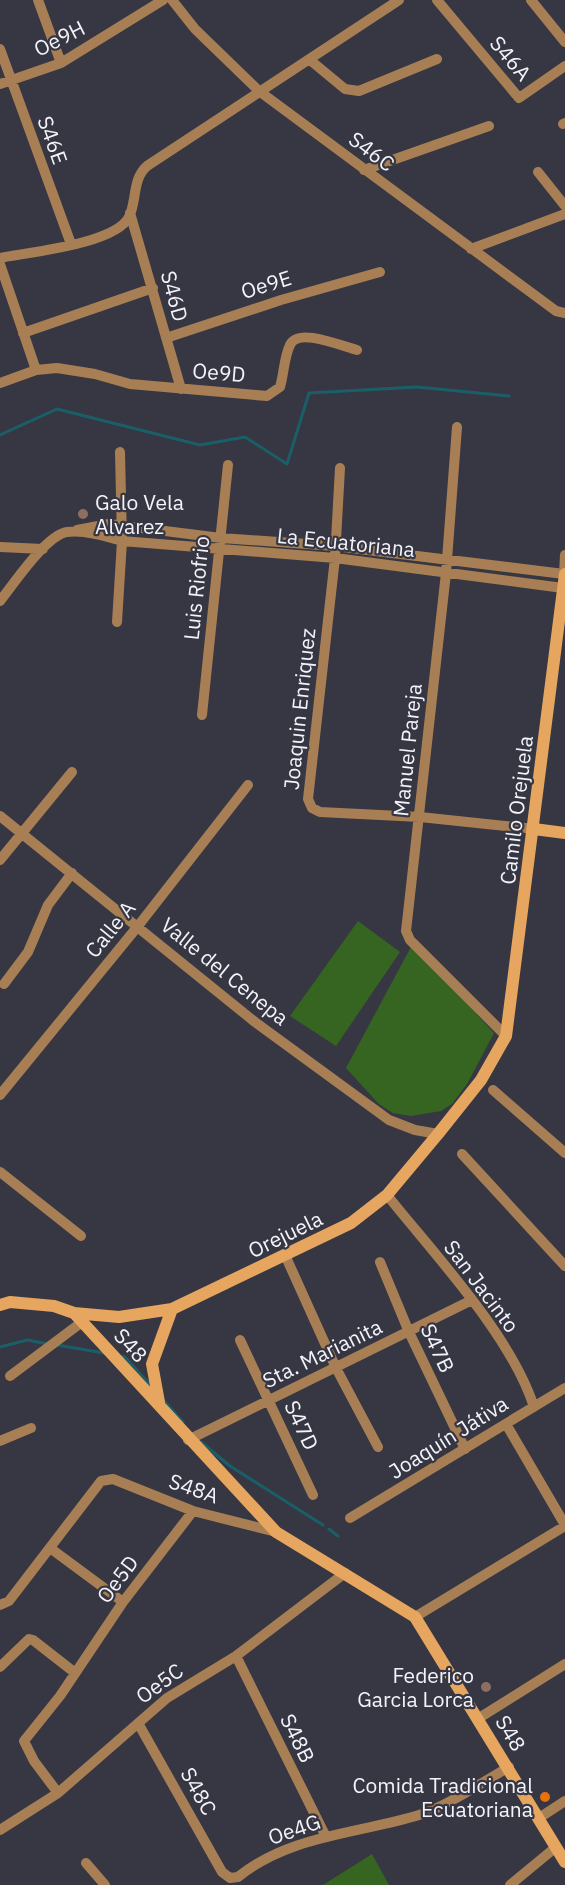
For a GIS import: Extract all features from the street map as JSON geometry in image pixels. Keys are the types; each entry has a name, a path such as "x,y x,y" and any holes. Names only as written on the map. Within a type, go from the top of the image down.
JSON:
{"street":[{"path":"38,0 61,63"},
{"name":"Oe9H","path":"5,82 61,63 162,0"},
{"name":"S46C","path":"172,0 195,29 259,91 556,311 565,313"},
{"path":"0,258 71,244 114,232 124,225 130,213 142,171 399,0"},
{"name":"S46A","path":"437,0 519,98 565,66"},
{"path":"531,0 565,42"},
{"name":"S46E","path":"0,50 5,82 71,244"},
{"path":"310,60 345,89 358,91 437,59"},
{"path":"364,170 489,126"},
{"path":"538,172 565,206"},
{"name":"S46D","path":"130,213 181,389"},
{"path":"471,249 565,214"},
{"path":"0,264 36,370"},
{"name":"Oe9E","path":"166,338 281,300 380,273"},
{"path":"23,333 153,288"},
{"name":"Oe9D","path":"0,383 36,370 57,368 96,374 130,384 267,396 280,387 289,346 293,340 303,335 357,350"},
{"name":"Manuel Pareja","path":"457,427 447,573 406,931 410,940 506,1036"},
{"path":"117,622 122,541 120,452"},
{"name":"Luis Riofrio","path":"202,715 228,465"},
{"name":"Joaquin Enriquez","path":"340,468 335,558 308,799 312,808 320,812 420,818 565,833"},
{"path":"0,601 54,538 94,525 122,525 220,543 335,546 564,574"},
{"name":"La Ecuatoriana","path":"67,532 96,534 122,541 220,543 564,588"},
{"path":"0,547 43,549"},
{"path":"564,588 565,555"},
{"name":"Camilo Orejuela","path":"506,1036 564,588"},
{"path":"0,860 72,772"},
{"name":"Calle A","path":"0,1095 138,926 248,785"},
{"name":"Valle del Cenepa","path":"0,816 255,1022 389,1120 415,1130 438,1134"},
{"path":"4,984 28,952 48,906 72,873"},
{"name":"Orejuela","path":"0,1305 10,1302 54,1306 78,1318 119,1317 172,1309 351,1223 387,1195 438,1134 481,1080 506,1036"},
{"path":"493,1090 565,1153"},
{"path":"462,1154 563,1265"},
{"path":"0,1172 81,1236"},
{"name":"San Jacinto","path":"387,1195 472,1300 517,1367 534,1407"},
{"path":"285,1256 336,1368 378,1447"},
{"name":"S47B","path":"380,1262 409,1332 465,1449"},
{"name":"Sta. Marianita","path":"188,1440 472,1300"},
{"path":"159,1403 152,1364 172,1309"},
{"path":"10,1376 78,1318"},
{"name":"S48","path":"78,1318 159,1403 188,1440 276,1532 416,1617 565,1862"},
{"name":"S47D","path":"240,1340 313,1495"},
{"name":"Joaquín Játiva","path":"350,1518 565,1388"},
{"path":"416,1617 565,1525 506,1425"},
{"path":"0,1441 31,1428"},
{"name":"S48A","path":"50,1548 102,1481 113,1479 193,1511 276,1532"},
{"name":"Oe5D","path":"57,1793 34,1761 24,1741 60,1696 123,1602 193,1511"},
{"path":"0,1605 9,1601 50,1548 123,1602"},
{"name":"Oe5C","path":"0,1830 57,1793 167,1698 236,1656 345,1573"},
{"path":"0,1667 29,1639 74,1672"},
{"name":"S48B","path":"236,1656 326,1837"},
{"path":"479,1718 565,1664"},
{"name":"S48C","path":"138,1723 227,1877"},
{"name":"Oe4G","path":"227,1877 238,1877 277,1852 326,1837 422,1814 509,1767"},
{"path":"539,1818 565,1801"},
{"path":"510,1885 556,1846"},
{"path":"86,1863 105,1885"}],"green space":[{"path":"358,921 400,952 336,1046 290,1016"},
{"path":"412,945 494,1033 467,1084 452,1104 441,1111 411,1116 393,1113 379,1104 346,1068"},
{"path":"372,1854 389,1885 323,1885"}],"waterway":[{"path":"0,435 57,409 200,445 245,437 287,464 309,393 417,387 509,396"},
{"path":"0,1347 27,1340 48,1344"},
{"path":"57,1345 104,1353"},
{"path":"120,1356 125,1357 151,1386"},
{"path":"163,1400 183,1422"},
{"path":"201,1442 230,1466 323,1525"},
{"path":"329,1529 338,1536"}],"place":[{"name":"Galo Vela Alvarez","path":"83,514"},
{"name":"Federico Garcia Lorca","path":"486,1687"},
{"name":"Comida Tradicional Ecuatoriana","path":"545,1797"}]}
